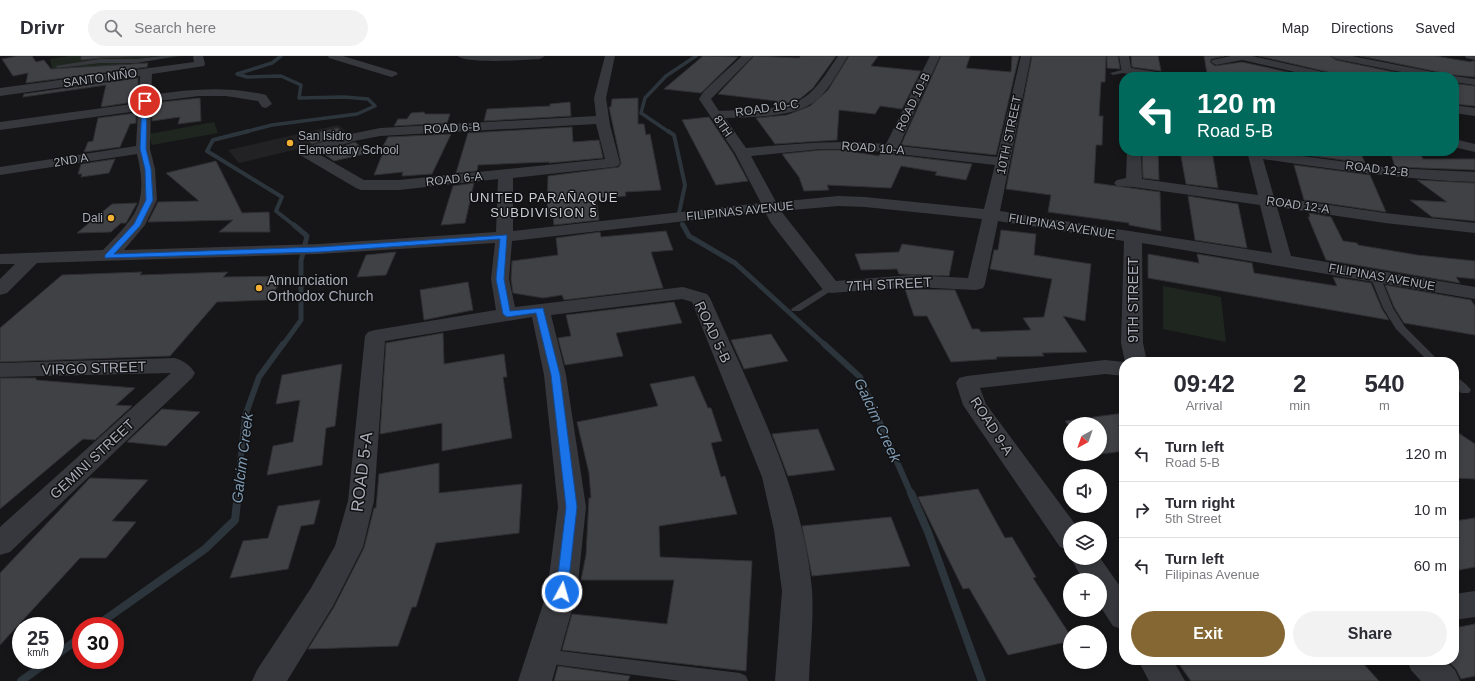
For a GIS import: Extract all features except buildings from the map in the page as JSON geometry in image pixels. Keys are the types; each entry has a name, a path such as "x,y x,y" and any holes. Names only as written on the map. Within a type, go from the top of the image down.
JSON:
{"street":[{"path":"333,56 358,65 392,74"},
{"path":"463,56 496,58 540,56"},
{"path":"603,120 600,98 610,56"},
{"name":"8TH","path":"748,56 708,94 705,99 742,153 771,207"},
{"name":"ROAD 10-C","path":"715,115 779,109 800,105 815,94 843,56"},
{"name":"ROAD 10-B","path":"891,148 935,56"},
{"name":"10TH STREET","path":"992,215 1026,56"},
{"path":"1124,56 1126,70 1138,72"},
{"path":"1336,56 1418,72"},
{"path":"1470,56 1475,57"},
{"path":"1216,62 1240,57 1309,72"},
{"name":"SANTO NIÑO","path":"1,88 146,71 199,60"},
{"path":"358,65 377,60"},
{"path":"108,256 137,225 149,200 148,169 143,149 146,71"},
{"path":"1459,80 1475,82"},
{"path":"0,126 144,103 199,92 226,92 262,98 266,104"},
{"path":"1459,110 1475,112"},
{"name":"ROAD 6-B","path":"305,152 351,138 380,132 603,120"},
{"name":"ROAD 6-A","path":"305,152 364,186 399,185 613,163 603,120"},
{"path":"1459,144 1475,148"},
{"name":"ROAD 10-A","path":"742,153 821,145 856,145 1003,162"},
{"name":"2ND A","path":"0,171 143,149"},
{"name":"ROAD 12-A","path":"1133,156 1128,183 1475,228"},
{"path":"1255,156 1283,260"},
{"name":"ROAD 12-B","path":"1282,156 1392,172 1475,178"},
{"path":"506,174 504,237 500,279 507,314"},
{"name":"FILIPINAS AVENUE","path":"16,259 319,249 504,237 771,207 838,202 865,202 992,215 1283,260 1475,293"},
{"name":"7TH STREET","path":"771,207 777,219 831,287 912,281 976,284 992,215"},
{"name":"9TH STREET","path":"1133,237 1132,343 1135,357"},
{"path":"0,273 16,259"},
{"path":"0,289 16,259"},
{"name":"ROAD 5-B","path":"375,336 507,314 683,293 700,298 775,477 783,507 797,591 792,681"},
{"path":"535,681 544,656 562,592 572,507 555,375 540,310"},
{"name":"ROAD 5-A","path":"269,681 322,597 349,547 362,501 375,336"},
{"name":"VIRGO STREET","path":"0,370 175,365 184,373"},
{"name":"ROAD 9-A","path":"1063,529 975,405 966,383 1105,367 1119,368"},
{"path":"0,387 23,370"},
{"name":"GEMINI STREET","path":"0,544 184,373"},
{"path":"1107,592 1119,610"},
{"path":"1459,606 1475,604"},
{"path":"1157,665 1168,681"},
{"path":"1428,665 1444,681"}],"lane":[{"path":"58,66 100,61 136,61 174,56"},
{"path":"1113,73 1126,70"},
{"path":"1375,276 1388,308 1401,330 1430,357"},
{"path":"796,309 831,287"},
{"path":"1459,385 1465,390 1459,390"},
{"path":"544,656 740,681"}],"shaded area":[{"path":"69,56 183,56 53,74 50,59"},
{"path":"214,122 218,133 152,145 149,134"},
{"name":"San Isidro Elementary School","path":"338,125 352,136 239,163 228,150"},
{"path":"1163,286 1221,297 1226,342 1163,329"}],"waterway":[{"name":"Galcim Creek","path":"245,132 272,125 357,114 375,106 368,99 344,97 299,98 301,85 281,76 247,77 237,74 272,63 281,56"},
{"name":"Galcim Creek","path":"669,132 641,113 645,98 666,76 696,56"},
{"name":"Galcim Creek","path":"245,132 249,131"},
{"name":"Galcim Creek","path":"668,131 674,135 685,185 679,213"},
{"name":"Galcim Creek","path":"245,132 213,140 207,151 282,197 276,211 295,226"},
{"name":"Galcim Creek","path":"283,345 301,320 301,261 307,236 294,225"},
{"name":"Galcim Creek","path":"683,225 689,236 735,263 825,345"},
{"name":"Galcim Creek","path":"237,494 245,416 259,377 283,344"},
{"name":"Galcim Creek","path":"824,344 860,377 911,494"},
{"name":"Galcim Creek","path":"109,617 205,549 235,520 238,493"},
{"name":"Galcim Creek","path":"911,493 928,532 982,681"},
{"name":"Galcim Creek","path":"64,649 72,644"},
{"name":"Galcim Creek","path":"21,681 38,669"}],"place":[{"name":"San Isidro Elementary School","path":"290,143"},
{"name":"Dali","path":"111,218"},
{"name":"Annunciation Orthodox Church","path":"259,288"}],"district":[{"name":"UNITED PARAÑAQUE SUBDIVISION 5","path":"544,204"}],"route":[{"path":"145,101 142,128 143,149 148,169 149,200 137,225 108,256 319,249 504,237 500,279 507,314 540,310 555,375 572,507 562,592"}]}
